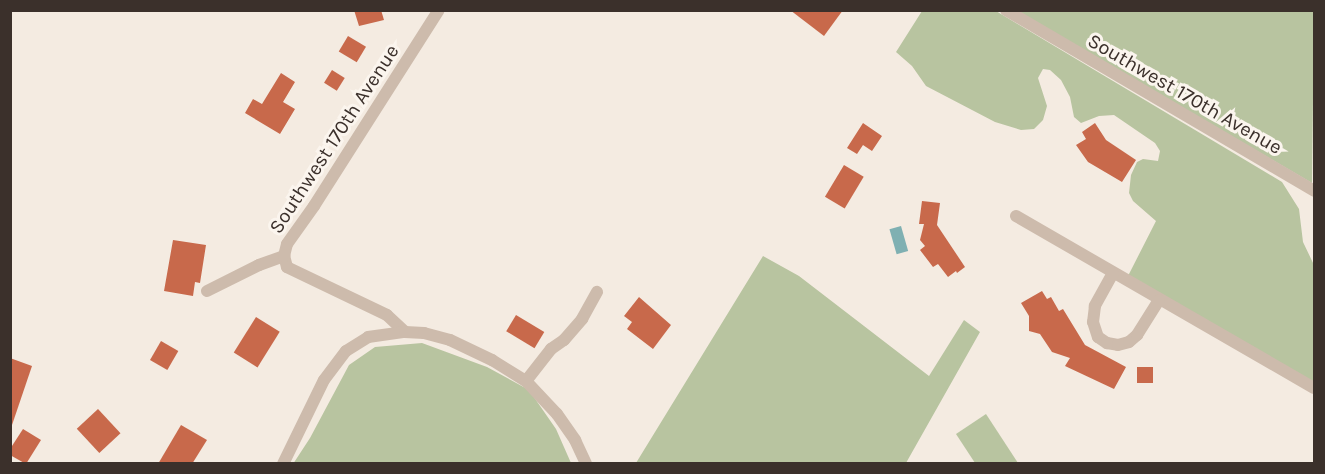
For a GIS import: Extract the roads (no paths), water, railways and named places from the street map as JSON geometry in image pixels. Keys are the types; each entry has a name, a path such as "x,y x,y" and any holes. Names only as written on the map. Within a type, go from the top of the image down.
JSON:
{"street":[{"name":"Southwest 170th Avenue","path":"405,332 387,315 287,267 284,256 287,244 314,206 439,10"},
{"name":"Southwest 170th Avenue","path":"1005,10 1314,191"},
{"path":"1016,216 1314,388"},
{"path":"207,291 258,265 284,256"},
{"path":"1113,273 1095,306 1093,322 1098,337 1107,343 1118,345 1129,342 1137,335 1159,300"},
{"path":"526,381 551,349 564,340 582,319 597,292"},
{"path":"283,464 324,381 346,351 368,337 405,332 424,333 450,340 492,360 526,381 557,414 586,464"}],"water":[{"path":"901,226 908,251 897,254 889,229"}]}
